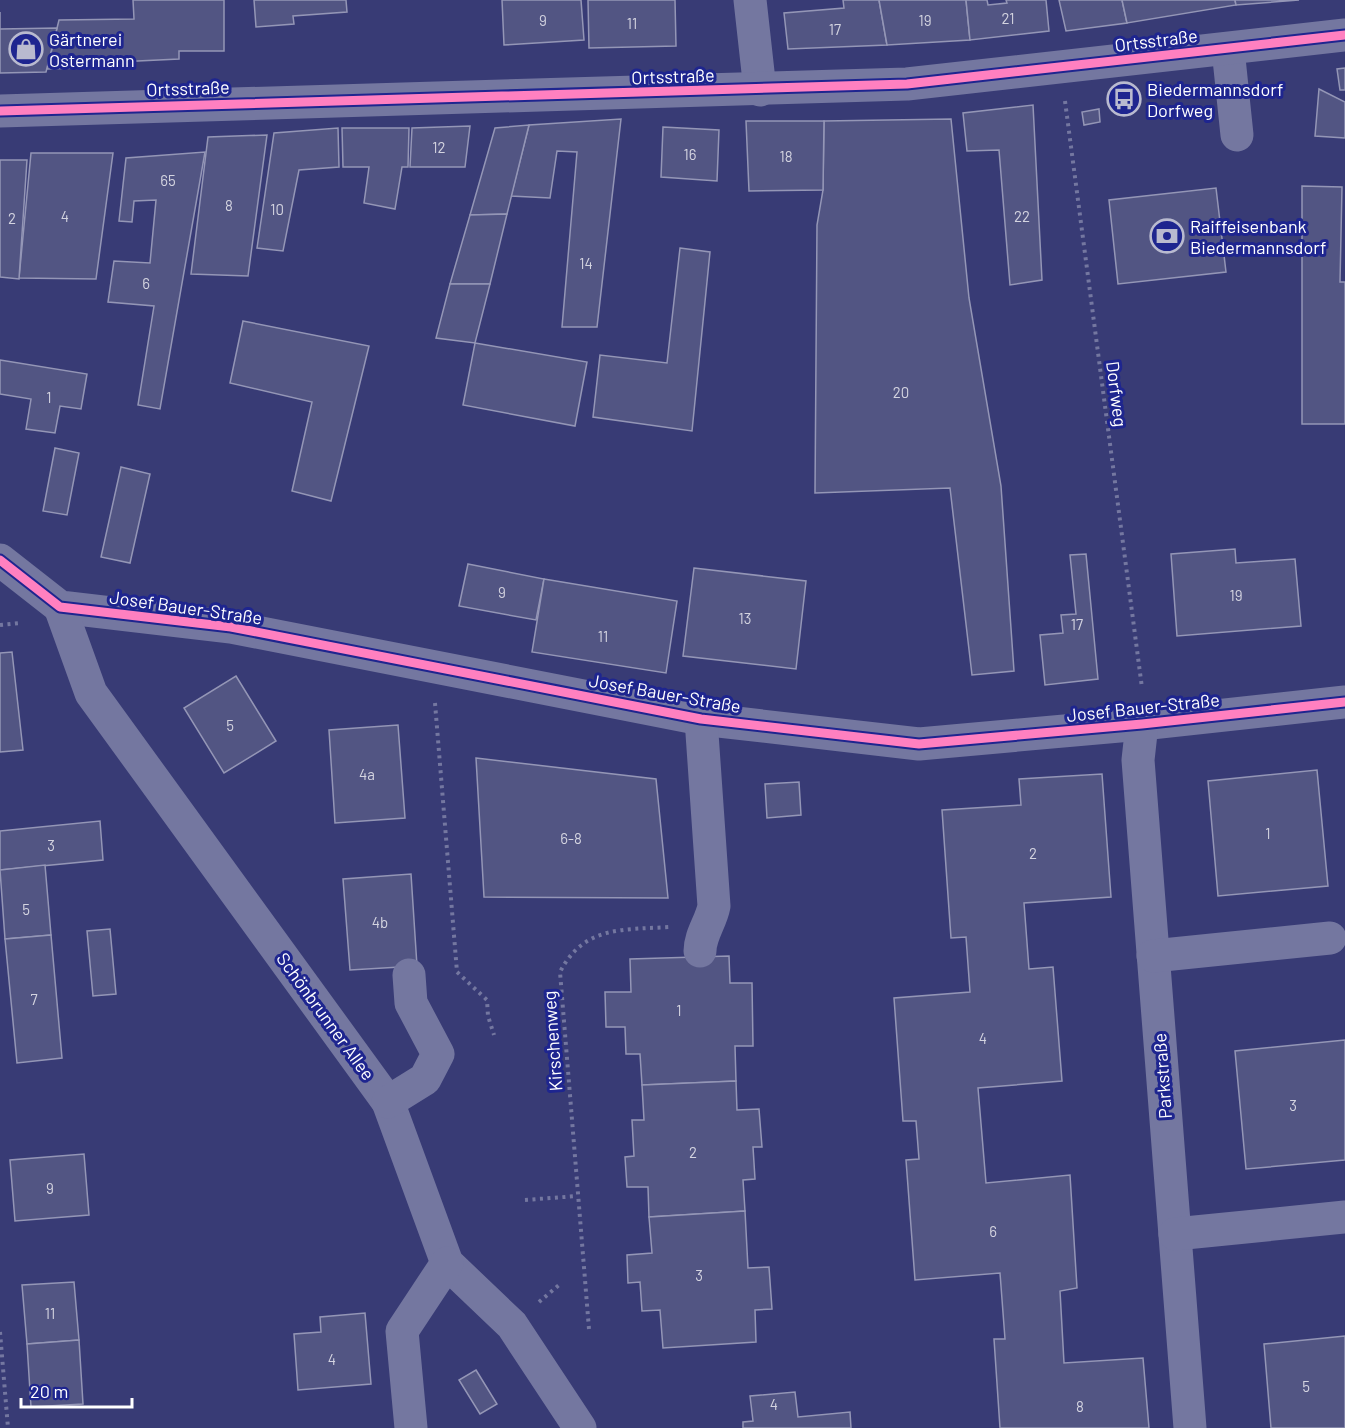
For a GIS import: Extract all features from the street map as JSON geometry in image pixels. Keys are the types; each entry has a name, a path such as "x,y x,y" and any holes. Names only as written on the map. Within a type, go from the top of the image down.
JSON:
{"street":[{"path":"750,0 760,90"},
{"name":"Ortsstraße","path":"0,111 907,84 1345,34"},
{"path":"1228,49 1238,135"},
{"path":"0,560 60,607"},
{"name":"Josef Bauer-Straße","path":"60,607 231,627 701,719 919,744 1142,724 1345,702"},
{"name":"Schönbrunner Allee","path":"60,607 90,693 388,1102 447,1263 512,1325 580,1428"},
{"path":"700,951 700,943 712,921 714,906 701,719"},
{"name":"Parkstraße","path":"1142,724 1137,760 1190,1428"},
{"path":"1153,956 1330,938"},
{"path":"388,1102 425,1079 438,1054 411,1003 409,975"},
{"path":"1175,1234 1345,1217"},
{"path":"411,1428 402,1331 447,1263"}],"path":[{"path":"432,666 457,972 487,1000 488,1016 494,1035"},
{"path":"525,1200 577,1196"},
{"path":"0,1332 8,1428"}],"building":[{"path":"133,0 224,0 224,51 179,51 179,59 117,62 117,67 47,69 59,20 134,19"},
{"path":"254,0 346,0 347,12 293,16 294,24 256,27"},
{"path":"502,0 581,0 584,40 504,45"},
{"path":"588,0 675,0 676,46 589,48"},
{"path":"843,0 879,0 887,45 788,49 784,13 844,8"},
{"path":"879,0 966,0 970,40 887,45"},
{"path":"966,0 987,0 988,5 1007,3 1006,0 1046,0 1049,31 970,40"},
{"path":"1059,0 1122,0 1127,23 1066,31"},
{"path":"1122,0 1235,0 1236,5 1127,23"},
{"path":"1235,0 1299,0 1236,5"},
{"name":"Gärtnerei Ostermann","path":"57,28 46,72 0,73 0,29"},
{"path":"1345,68 1345,90 1340,90 1337,69"},
{"path":"1319,89 1345,102 1345,138 1315,136"},
{"path":"1033,105 1042,280 1010,285 999,150 967,151 963,113"},
{"path":"1099,109 1100,122 1084,125 1082,112"},
{"path":"621,119 597,327 562,327 577,152 557,151 550,198 511,196 529,125"},
{"path":"951,119 969,298 1001,486 1014,671 972,675 950,488 815,493 817,225 823,190 824,121"},
{"path":"746,121 824,121 823,190 749,191"},
{"path":"529,125 507,214 470,215 495,128"},
{"path":"470,126 465,167 410,167 412,128"},
{"path":"663,127 719,130 717,181 661,177"},
{"path":"338,128 339,167 299,170 283,251 257,248 274,133"},
{"path":"342,128 409,128 408,167 402,167 395,209 364,203 369,167 343,167"},
{"path":"267,135 248,276 191,274 208,137"},
{"path":"205,152 160,409 138,405 154,306 108,302 114,261 150,263 156,200 134,201 132,222 119,221 126,158"},
{"path":"31,153 113,153 96,279 19,278"},
{"path":"0,160 27,160 19,279 0,277"},
{"path":"1302,186 1342,187 1340,282 1345,282 1345,424 1302,424"},
{"name":"Raiffeisenbank Biedermannsdorf","path":"1216,188 1226,272 1118,284 1109,200"},
{"path":"507,214 490,284 450,284 470,215"},
{"path":"680,248 710,252 692,431 593,417 600,355 667,363"},
{"path":"450,284 490,284 475,343 436,338"},
{"path":"243,321 369,346 331,501 292,491 312,402 230,383"},
{"path":"475,343 587,362 575,426 463,405"},
{"path":"0,360 87,374 81,409 60,406 55,433 26,429 31,399 0,394"},
{"path":"55,448 79,453 67,515 43,511"},
{"path":"121,467 150,474 130,563 101,557"},
{"path":"1235,549 1236,563 1295,559 1301,626 1177,636 1171,554"},
{"path":"1086,554 1098,679 1045,685 1040,635 1063,633 1061,615 1076,614 1070,555"},
{"path":"468,564 544,579 536,620 459,606"},
{"path":"694,568 806,581 796,669 683,656"},
{"path":"544,579 677,601 666,673 532,652"},
{"path":"12,652 23,750 0,752 0,653"},
{"path":"236,676 276,741 224,773 184,708"},
{"path":"398,725 405,818 335,823 329,730"},
{"path":"476,758 656,779 668,898 484,897"},
{"path":"1317,770 1328,886 1218,896 1208,781"},
{"path":"1102,774 1111,897 1024,903 1029,969 1053,967 1062,1081 978,1088 986,1183 1070,1175 1077,1288 1060,1291 1064,1363 1143,1358 1149,1428 1000,1428 994,1339 1005,1339 1000,1273 915,1280 906,1160 919,1159 916,1121 903,1121 894,998 970,992 966,937 951,938 942,810 1021,805 1019,779"},
{"path":"799,782 801,815 767,818 765,784"},
{"path":"100,821 103,860 0,870 0,831"},
{"path":"45,865 51,935 5,939 0,870"},
{"path":"411,874 417,966 350,970 343,879"},
{"path":"110,929 116,994 93,996 87,931"},
{"path":"51,935 62,1058 17,1063 5,939"},
{"path":"729,956 730,983 752,983 753,1046 735,1046 736,1081 642,1085 640,1054 626,1054 625,1027 606,1027 605,992 631,992 630,959"},
{"path":"1345,1040 1345,1160 1246,1169 1235,1051"},
{"path":"736,1081 737,1110 759,1109 762,1147 753,1147 755,1179 743,1180 745,1211 649,1217 648,1187 627,1187 625,1157 634,1156 632,1120 644,1120 642,1085"},
{"path":"84,1154 89,1215 15,1221 10,1160"},
{"path":"745,1211 748,1268 769,1267 772,1309 755,1310 756,1342 663,1348 660,1310 642,1311 640,1282 628,1283 627,1255 652,1253 649,1217"},
{"path":"74,1282 79,1340 27,1344 22,1285"},
{"path":"365,1313 371,1384 298,1390 294,1334 321,1332 320,1317"},
{"path":"1345,1336 1345,1428 1271,1428 1264,1344"},
{"path":"79,1340 83,1404 31,1407 27,1344"},
{"path":"476,1370 497,1404 480,1414 459,1380"},
{"path":"795,1392 798,1417 850,1412 851,1428 743,1428 743,1422 753,1421 750,1396"}],"cycle path":[{"path":"0,111 907,84 1345,35"},
{"path":"0,560 60,607 231,627 701,719 919,744 1142,724 1345,702"}],"place":[{"name":"Gärtnerei Ostermann","path":"26,49"},
{"name":"Biedermannsdorf Dorfweg","path":"1124,99"},
{"name":"Raiffeisenbank Biedermannsdorf","path":"1167,236"}]}
